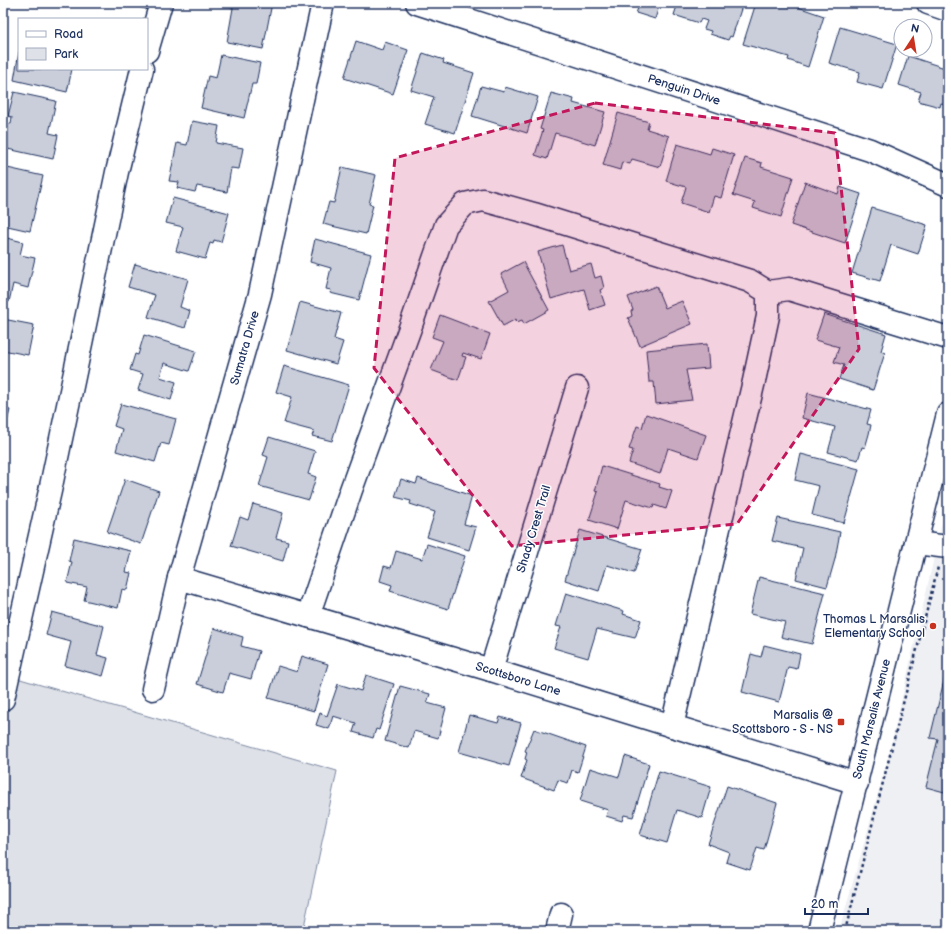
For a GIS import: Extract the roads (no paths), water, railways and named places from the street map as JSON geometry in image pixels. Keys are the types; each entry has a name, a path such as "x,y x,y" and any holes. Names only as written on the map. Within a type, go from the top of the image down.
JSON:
{"street":[{"path":"148,48 161,3"},
{"name":"Sumatra Drive","path":"153,689 179,578 260,294 323,3"},
{"name":"Penguin Drive","path":"417,3 870,150 948,185"},
{"path":"928,3 948,10"},
{"path":"3,699 50,491 117,172 142,70"},
{"path":"308,616 351,490 446,225 465,204 483,200 534,214 750,281 768,292 789,289 948,338"},
{"path":"672,726 754,381 768,316 768,292"},
{"name":"Shady Crest Trail","path":"491,670 577,388"},
{"name":"South Marsalis Avenue","path":"819,931 948,414"},
{"path":"916,543 945,547"},
{"name":"Scottsboro Lane","path":"179,578 491,670 857,783"}],"place":[{"name":"Thomas L Marsalis Elementary School","path":"933,626"},
{"name":"Marsalis @ Scottsboro - S - NS","path":"841,722"}]}
